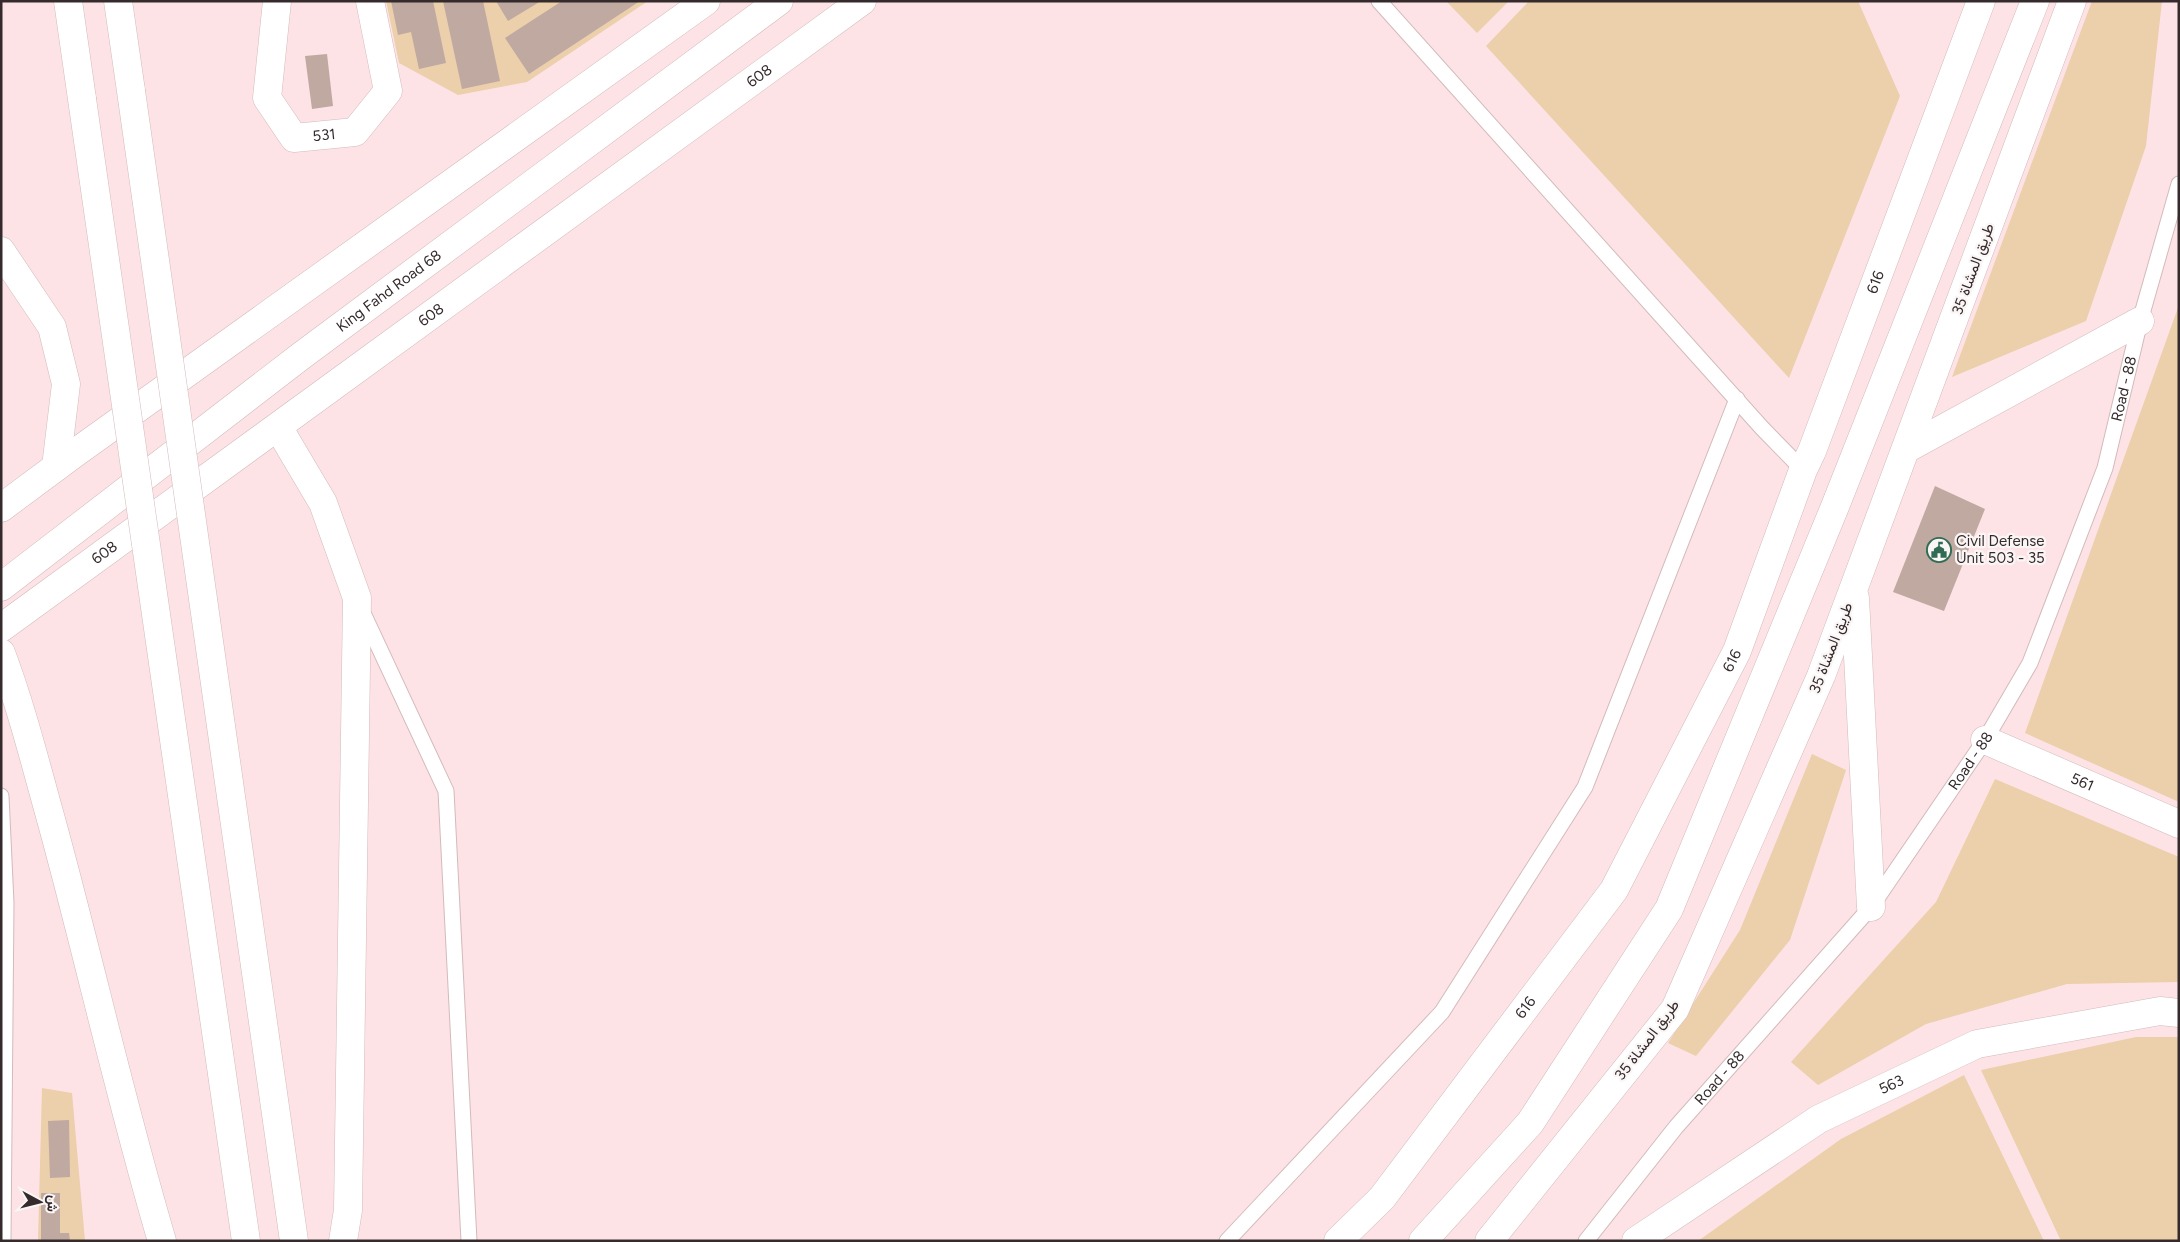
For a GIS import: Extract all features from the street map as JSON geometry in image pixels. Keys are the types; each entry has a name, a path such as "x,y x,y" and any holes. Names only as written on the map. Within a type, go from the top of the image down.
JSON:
{"main road":[{"path":"68,1 246,1241"},
{"path":"118,1 294,1241"},
{"name":"531","path":"277,1 267,98 294,138 356,132 388,91 370,1"},
{"path":"1,508 706,1"},
{"name":"King Fahd Road 68","path":"1,586 300,356 779,1"},
{"name":"608","path":"1,628 862,1"},
{"name":"616","path":"1338,1241 1382,1198 1614,890 1738,651 1802,470 1812,451 1981,1"},
{"path":"1424,1241 1530,1123 1669,909 1834,509 2034,1"},
{"name":"طريق المشاة 35","path":"1489,1241 1675,1008 1821,676 2072,1"},
{"path":"1,251 52,327 66,384 56,467"},
{"path":"1906,448 2140,321"},
{"path":"278,427 323,504 356,598 348,1210 343,1241"},
{"path":"1854,586 1870,907"},
{"path":"1,653 21,707 84,939 141,1169 162,1241"},
{"name":"561","path":"1985,740 2179,824"},
{"name":"563","path":"1636,1241 1819,1119 1977,1044 2160,1012 2179,1012"}],"lane":[{"path":"1379,1 1802,470"},
{"name":"Road - 88","path":"1586,1241 1676,1127 1870,907 1985,740 2030,663 2105,468 2140,321 2179,184"},
{"path":"1227,1241 1442,1012 1585,787 1737,400"},
{"path":"356,598 446,791 469,1241"},
{"path":"1,796 6,903 3,966 4,1241"}],"shaded area":[{"path":"386,1 648,1 527,82 458,95 399,63"},
{"path":"1446,1 1509,1 1477,33"},
{"path":"1529,1 1858,1 1900,96 1789,378 1486,46"},
{"path":"2092,1 2162,1 2146,146 2086,321 1952,377"},
{"path":"2179,305 2179,802 2025,733"},
{"path":"1812,754 1846,770 1790,940 1696,1056 1668,1043 1740,930"},
{"path":"1995,779 2179,857 2179,982 2067,984 1926,1024 1818,1085 1791,1062 1936,902"},
{"path":"2136,1037 2179,1037 2179,1241 2061,1241 1981,1070"},
{"path":"1964,1075 2044,1241 1698,1241 1841,1139"},
{"path":"42,1088 72,1093 85,1241 38,1241"}],"building":[{"path":"391,1 433,1 446,63 419,69 411,32 398,35"},
{"path":"443,1 483,1 500,81 462,89"},
{"path":"496,1 541,1 508,21"},
{"path":"562,1 640,1 529,74 505,38"},
{"path":"327,54 333,106 312,109 305,56"},
{"name":"Civil Defense Unit 503 - 35","path":"1935,486 1985,509 1944,611 1893,592"},
{"path":"69,1120 70,1177 50,1178 48,1121"},
{"path":"41,1193 60,1193 60,1233 69,1233 70,1241 41,1241"}],"place":[{"name":"Civil Defense Unit 503 - 35","path":"1939,550"}]}
